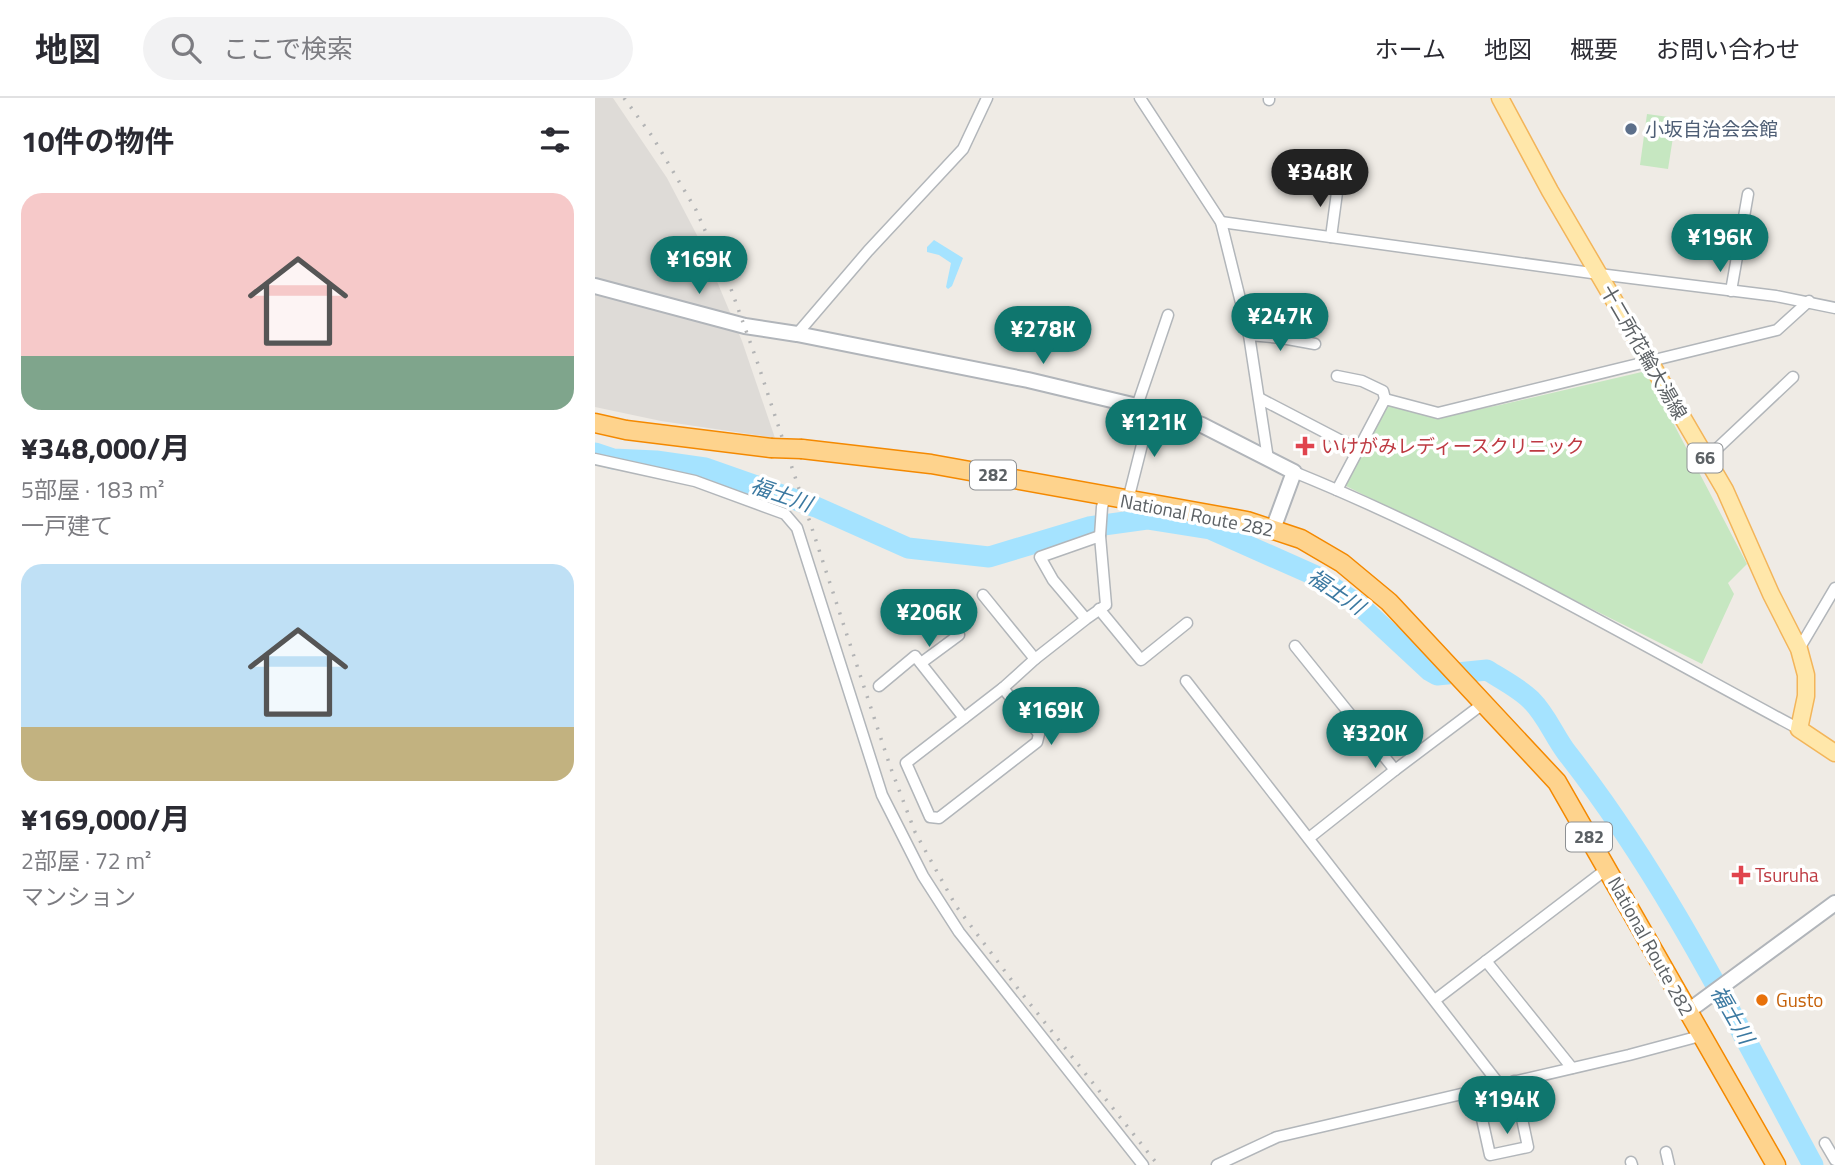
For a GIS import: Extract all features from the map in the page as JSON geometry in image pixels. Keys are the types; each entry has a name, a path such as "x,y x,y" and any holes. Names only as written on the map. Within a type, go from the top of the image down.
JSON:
{"highway":[{"name":"National Route 282","path":"595,423 626,430 771,448 931,464 1103,502 1128,500 1247,521 1301,539 1342,563 1389,602 1557,782 1776,1165"}],"main road":[{"name":"十二所花輪大湯線","path":"1500,98 1550,191 1724,490 1799,649 1806,675 1806,696 1798,729"},
{"path":"1798,729 1835,753"}],"street":[{"path":"797,334 868,251 963,149 987,98"},
{"path":"1140,98 1221,222 1249,335 1268,459"},
{"path":"1326,168 1340,170 1331,237"},
{"path":"1731,291 1748,194"},
{"path":"1221,222 1809,301 1835,308"},
{"path":"595,286 744,326 1028,380 1202,425 1294,472 1465,551 1798,729"},
{"path":"1385,399 1438,414 1777,330 1809,301"},
{"path":"1128,500 1144,408 1168,315"},
{"path":"1249,335 1315,344"},
{"path":"1337,376 1362,380 1383,391 1385,399 1337,490"},
{"path":"1706,459 1793,377"},
{"path":"1259,398 1357,449"},
{"path":"595,459 695,481 785,514 797,528 883,795 923,876 959,932 1143,1165"},
{"path":"1273,529 1294,472"},
{"path":"1003,688 1039,734 1037,742 939,818 930,817 905,763 1105,605 1100,534 1103,502"},
{"path":"1086,620 1052,580 1040,557 1100,534"},
{"path":"1799,649 1835,588"},
{"path":"983,596 1035,659"},
{"path":"1099,610 1141,660 1187,622"},
{"path":"921,663 959,635"},
{"path":"1295,646 1395,770"},
{"path":"879,686 915,656 964,718"},
{"path":"1186,681 1499,1084"},
{"path":"1308,838 1484,703"},
{"path":"1435,1000 1608,868"},
{"path":"1687,1012 1835,903"},
{"path":"1486,961 1572,1068"},
{"path":"1217,1165 1277,1137 1476,1092 1700,1035"},
{"path":"1476,1092 1490,1155 1528,1147 1514,1081"},
{"path":"1825,1143 1835,1160"},
{"path":"1666,1152 1669,1165"}],"shaded area":[{"path":"595,98 613,98 667,178 700,241 742,341 775,438 661,421 595,407"}],"green space":[{"path":"1647,114 1676,118 1668,169 1640,165"},
{"path":"1646,371 1747,564 1728,583 1734,594 1702,664 1344,485 1385,404 1434,418"}],"water":[{"path":"934,240 963,258 952,286 948,289 946,287 951,263 939,255 927,252 927,247"}],"waterway":[{"name":"福士川","path":"595,453 613,459 656,461 705,468 816,507 908,548 989,557 1089,527 1147,519 1210,529 1314,575 1359,605 1437,675 1487,670 1537,706 1562,746 1637,851 1699,954 1813,1165"}],"railway":[{"path":"624,98 652,136 696,210 731,289 890,766 915,832 956,906 1158,1165"}],"place":[{"name":"小坂自治会会館","path":"1631,129"},
{"name":"いけがみレディースクリニック","path":"1305,446"},
{"name":"Tsuruha","path":"1741,875"},
{"name":"Gusto","path":"1762,1000"}]}
